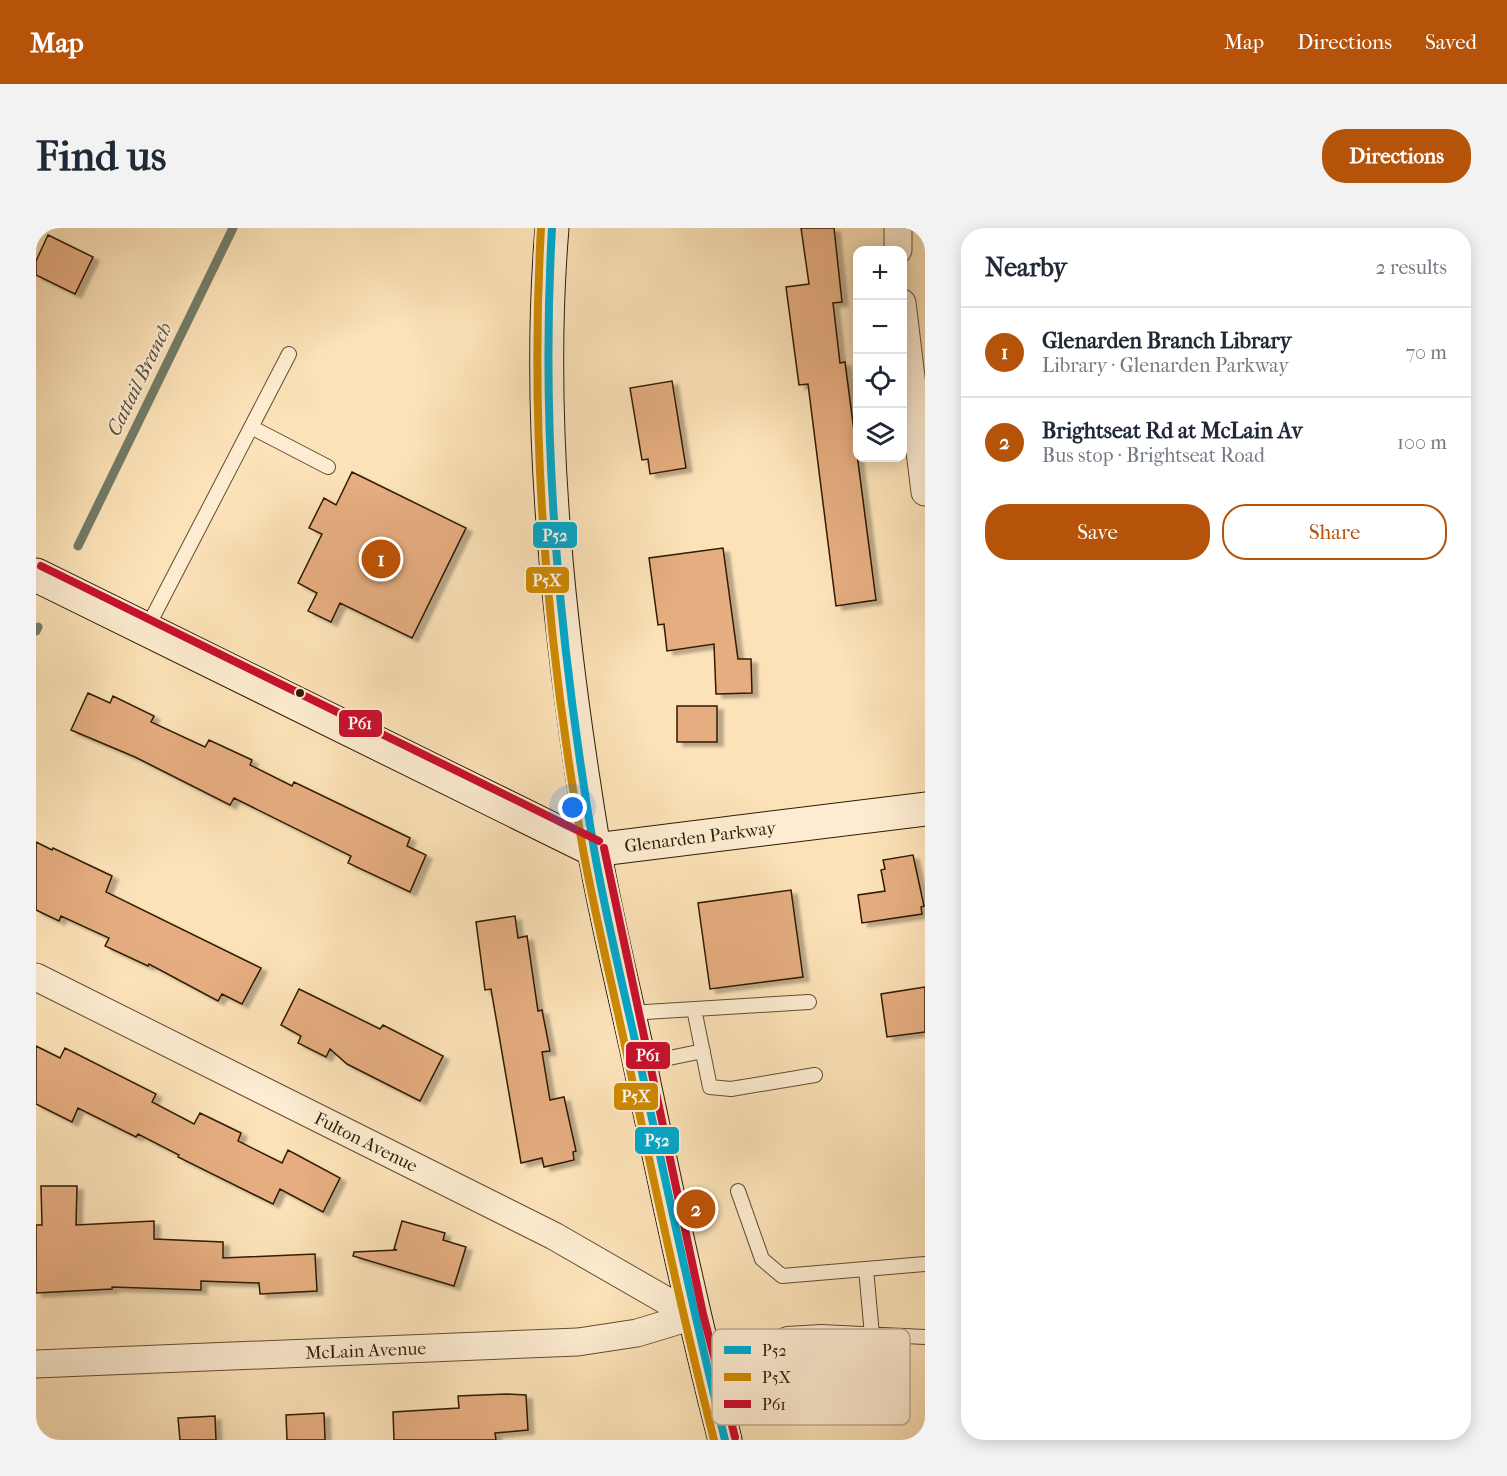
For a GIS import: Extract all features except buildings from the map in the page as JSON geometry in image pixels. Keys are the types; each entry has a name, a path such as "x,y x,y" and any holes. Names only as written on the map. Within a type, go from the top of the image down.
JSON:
{"street":[{"path":"552,228 548,275 547,383 556,559 594,850 693,1316 712,1391"},
{"path":"898,228 898,246"},
{"path":"907,337 925,492"},
{"path":"36,575 594,850"},
{"name":"Glenarden Parkway","path":"594,850 925,809"},
{"name":"Fulton Avenue","path":"36,977 554,1236 693,1316"},
{"name":"McLain Avenue","path":"36,1364 568,1343 637,1334 693,1316"},
{"path":"721,1425 725,1440"}],"lane":[{"path":"146,630 288,354"},
{"path":"251,427 328,467"},
{"path":"629,1013 809,1002"},
{"path":"694,1009 710,1087 731,1089 815,1075"},
{"path":"640,1064 703,1051"},
{"path":"738,1191 762,1259 782,1276 925,1264"},
{"path":"866,1269 871,1329"},
{"path":"910,1336 925,1337"},
{"path":"706,1368 712,1365"}],"waterway":[{"name":"Cattail Branch","path":"78,546 233,228"},
{"name":"Cattail Branch","path":"36,631 38,627"}],"transit line":[{"name":"P5X","path":"541,228 537,385 544,543 551,621 571,777 594,907 669,1250 714,1440"},
{"name":"P52","path":"552,228 549,306 551,462 555,540 571,694 594,849 609,926 712,1385"},
{"name":"P61","path":"41,566 599,841"},
{"name":"P61","path":"604,848 712,1349"},
{"name":"P52","path":"721,1425 725,1440"},
{"name":"P61","path":"732,1425 735,1437"}],"place":[{"name":"Glenarden Branch Library","path":"381,559"},
{"name":"Brightseat Rd at McLain Av","path":"696,1209"}]}
